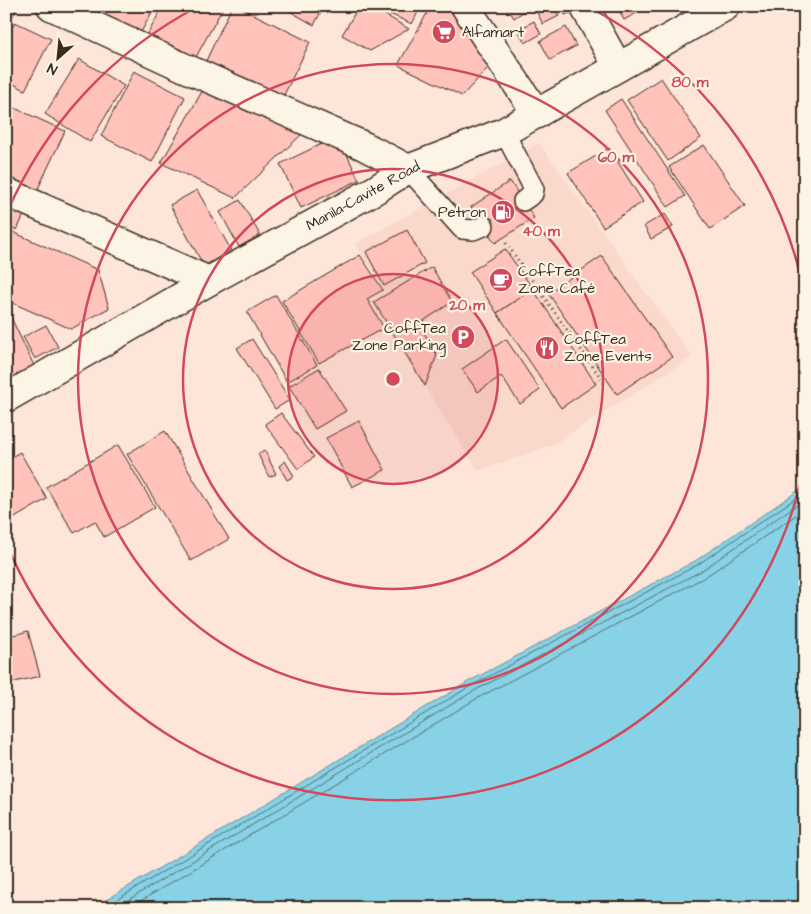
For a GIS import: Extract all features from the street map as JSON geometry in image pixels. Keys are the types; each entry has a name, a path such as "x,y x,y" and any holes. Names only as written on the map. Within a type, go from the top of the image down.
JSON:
{"main road":[{"path":"51,6 183,67 364,146 408,169"},
{"path":"465,6 537,114"},
{"path":"584,6 618,67"},
{"name":"Manila-Cavite Road","path":"6,398 208,281 375,190 408,169 504,132 726,6"},
{"path":"6,192 208,281"}],"lane":[{"path":"504,132 534,189 533,194 523,201"},
{"path":"408,169 462,229 473,230 484,226"}],"path":[{"path":"503,238 605,384"}],"shaded area":[{"path":"539,143 692,357 552,445 478,471 371,301 386,292 355,244"}],"water":[{"path":"805,486 805,908 93,908 466,683 695,561"}],"building":[{"path":"6,6 17,8 6,29"},
{"path":"107,6 155,6 138,38 101,18"},
{"path":"163,6 224,6 191,66 144,41"},
{"path":"232,6 237,6 310,42 279,105 203,67"},
{"path":"288,6 324,6 314,25 286,9"},
{"path":"359,6 370,6 409,29 370,51 342,35"},
{"path":"378,6 389,6 387,11"},
{"path":"394,6 421,6 412,24 390,14"},
{"name":"Alfamart","path":"431,6 444,6 498,57 462,96 398,65"},
{"path":"506,6 528,6 529,8 514,18"},
{"path":"540,6 553,6 559,16 543,24 535,9"},
{"path":"562,6 573,6 574,11 565,15"},
{"path":"617,6 649,6 624,20"},
{"path":"534,21 541,34 525,43 518,30"},
{"path":"15,22 51,39 25,90 6,80 6,40"},
{"path":"566,27 576,46 550,60 540,41"},
{"path":"79,59 124,86 90,142 45,114"},
{"path":"134,71 185,97 152,162 101,136"},
{"path":"661,78 701,138 668,161 627,100"},
{"path":"208,81 302,134 235,198 161,163"},
{"path":"621,99 685,196 668,207 605,110"},
{"path":"6,104 65,131 36,193 6,179"},
{"path":"338,136 359,180 301,208 280,164"},
{"path":"704,145 745,206 710,229 669,167"},
{"path":"609,148 643,202 603,227 568,173"},
{"name":"Petron","path":"510,181 534,218 495,243 471,207"},
{"path":"197,190 231,250 204,266 170,205"},
{"path":"6,196 28,206 17,230 6,225"},
{"path":"240,200 260,235 239,247 220,212"},
{"path":"665,214 673,227 651,239 644,226"},
{"path":"6,229 98,270 109,308 71,329 6,300"},
{"path":"407,230 425,263 384,286 366,252"},
{"name":"CoffTea Zone Café","path":"505,249 533,289 497,313 470,272"},
{"path":"360,255 383,290 367,299 384,328 319,363 282,301"},
{"path":"602,256 672,357 617,394 548,293"},
{"path":"432,267 452,302 419,324 437,355 425,386 374,302"},
{"name":"CoffTea Zone Events","path":"533,289 596,384 561,408 497,313"},
{"path":"276,295 317,365 287,382 247,312"},
{"path":"6,307 37,372 6,385"},
{"path":"46,325 58,347 35,359 23,337"},
{"path":"252,339 290,400 275,409 237,348"},
{"path":"506,339 540,390 520,404 501,376 478,392 462,369"},
{"path":"319,368 346,411 315,429 289,386"},
{"path":"281,413 314,457 298,469 265,424"},
{"path":"359,421 385,470 352,487 326,438"},
{"path":"165,431 229,539 191,561 127,454"},
{"path":"118,445 155,507 104,537 95,521 74,533 46,487"},
{"path":"265,451 276,474 269,477 258,454"},
{"path":"20,452 47,499 6,523 6,460"},
{"path":"285,461 294,476 287,480 279,466"},
{"path":"28,631 40,676 6,684 6,637"}],"place":[{"name":"Alfamart","path":"444,32"},
{"name":"Petron","path":"503,212"},
{"name":"CoffTea Zone Café","path":"501,280"},
{"name":"CoffTea Zone Parking","path":"463,337"},
{"name":"CoffTea Zone Events","path":"547,348"}]}
